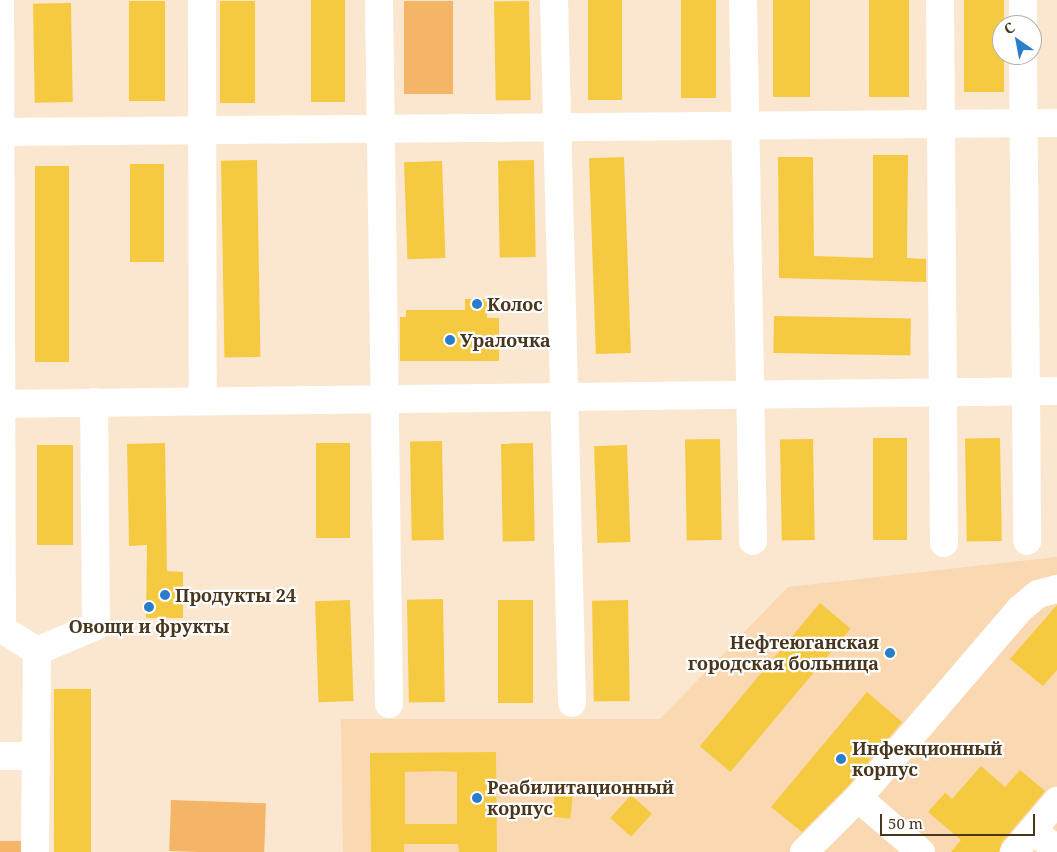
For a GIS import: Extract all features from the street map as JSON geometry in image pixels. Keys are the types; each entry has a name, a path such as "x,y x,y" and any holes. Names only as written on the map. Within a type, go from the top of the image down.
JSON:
{"lane":[{"path":"0,0 1,628 37,651"},
{"path":"202,0 203,401"},
{"path":"379,0 389,704"},
{"path":"554,0 572,703"},
{"path":"744,0 753,541"},
{"path":"940,0 944,543"},
{"path":"1023,0 1023,15"},
{"path":"1023,65 1027,541"},
{"path":"1,132 1057,123"},
{"path":"1,404 1057,391"},
{"path":"37,651 96,626 94,402"},
{"path":"804,852 858,798 1020,609 1038,594 1057,589"},
{"path":"35,852 37,651"},
{"path":"0,756 36,756"},
{"path":"858,798 921,852"},
{"path":"1014,852 1057,801"},
{"path":"1033,830 1057,850"}],"shaded area":[{"path":"404,1 453,1 453,94 404,94"},
{"name":"Нефтеюганская городская больница","path":"1057,557 1057,852 343,852 341,719 660,719 788,587"},
{"path":"171,800 266,803 264,852 169,851"},
{"path":"0,841 21,841 21,852 0,852"}],"building":[{"path":"311,0 345,0 345,102 311,102"},
{"path":"588,0 622,0 622,100 588,100"},
{"path":"681,0 716,0 716,98 681,98"},
{"path":"773,0 810,0 810,97 773,97"},
{"path":"869,0 909,0 909,97 869,97"},
{"path":"964,0 1004,0 1004,15 992,15 992,65 1004,65 1004,92 964,92"},
{"path":"129,1 165,1 165,101 129,101"},
{"path":"220,1 255,1 255,103 220,103"},
{"path":"529,1 531,100 496,101 494,2"},
{"path":"71,3 73,102 35,103 33,4"},
{"path":"873,155 908,155 907,258 926,259 926,282 779,278 778,157 813,157 814,256 873,258"},
{"path":"624,157 631,353 596,354 589,158"},
{"path":"257,160 260,357 224,358 221,161"},
{"path":"534,160 536,257 500,258 498,161"},
{"path":"442,161 445,258 407,259 404,162"},
{"path":"130,164 164,164 164,262 130,262"},
{"path":"35,166 69,166 69,362 35,362"},
{"name":"Уралочка","path":"465,299 487,299 487,318 499,318 499,361 400,361 400,317 406,317 406,310 465,310"},
{"path":"774,316 911,318 910,355 773,353"},
{"path":"873,438 907,438 907,540 873,540"},
{"path":"1000,438 1002,541 967,542 965,439"},
{"path":"720,439 722,540 687,541 685,440"},
{"path":"813,439 815,540 782,541 780,440"},
{"path":"442,441 444,540 412,541 410,442"},
{"path":"165,443 167,571 183,572 183,618 146,618 147,545 129,546 127,444"},
{"path":"316,443 350,443 350,538 316,538"},
{"path":"533,443 535,541 503,542 501,444"},
{"path":"37,445 73,445 73,545 37,545"},
{"path":"627,445 630,542 597,543 594,446"},
{"path":"443,599 445,702 409,703 407,600"},
{"path":"350,600 354,701 319,702 315,601"},
{"path":"498,600 533,600 533,703 498,703"},
{"path":"628,600 630,701 594,702 592,601"},
{"path":"820,603 851,629 730,772 700,746"},
{"path":"1057,605 1057,670 1043,686 1010,659"},
{"path":"54,689 91,689 91,852 54,852"},
{"name":"Инфекционный корпус","path":"867,692 902,722 847,787 802,832 771,807"},
{"name":"Реабилитационный корпус","path":"496,752 497,852 459,852 458,844 404,844 404,852 371,852 370,753","holes":["405,772 457,772 457,824 405,824"]},
{"path":"981,766 1005,787 1020,770 1045,791 1002,842 999,852 951,852 961,840 928,812 945,793 952,799"},
{"path":"556,782 574,784 570,819 552,817"},
{"path":"631,795 652,814 631,837 610,818"}],"place":[{"name":"Колос","path":"477,304"},
{"name":"Уралочка","path":"450,340"},
{"name":"Продукты 24","path":"165,595"},
{"name":"Овощи и фрукты","path":"149,607"},
{"name":"Нефтеюганская городская больница","path":"890,653"},
{"name":"Инфекционный корпус","path":"841,759"},
{"name":"Реабилитационный корпус","path":"477,798"}]}
